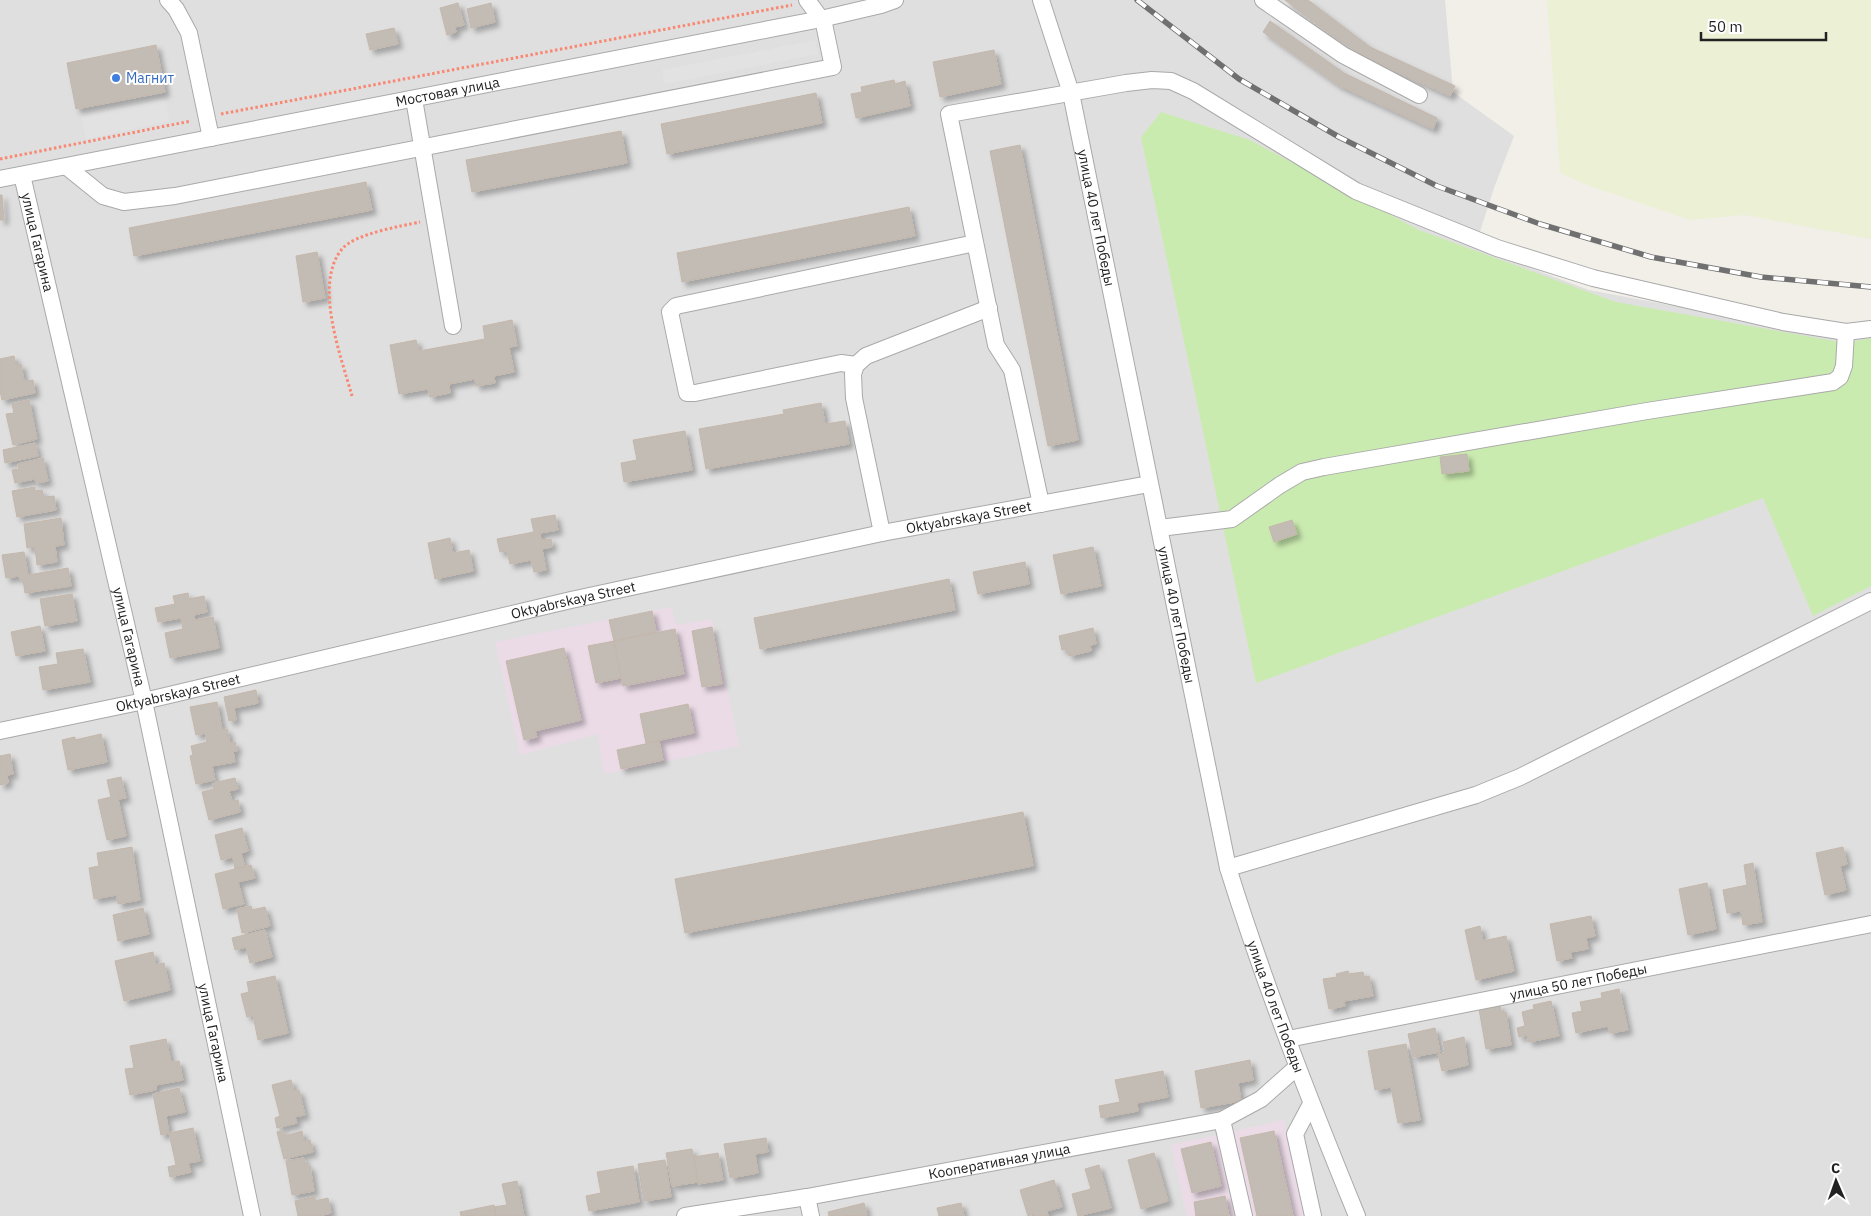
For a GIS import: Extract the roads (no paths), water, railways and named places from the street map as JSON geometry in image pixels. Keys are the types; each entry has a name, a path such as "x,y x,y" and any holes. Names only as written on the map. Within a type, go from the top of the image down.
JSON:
{"street":[{"path":"168,0 176,8 189,33 211,138"},
{"name":"Мостовая улица","path":"0,180 822,19 895,0"},
{"name":"улица 40 лет Победы","path":"1041,0 1071,93 1228,868 1260,967 1297,1067 1357,1216"},
{"path":"1263,0 1343,55 1419,95"},
{"path":"66,167 103,196 124,202 175,196 833,67 822,19 808,1"},
{"path":"1041,504 1012,370 996,346 949,114 1126,83 1152,80 1171,81 1193,91 1356,191 1497,248 1593,278 1783,322 1846,332 1871,329"},
{"path":"414,99 452,326"},
{"name":"улица Гагарина","path":"22,175 144,701 252,1216"},
{"path":"856,365 841,362 695,393 687,393 670,312 676,306 976,242"},
{"path":"882,533 854,398 853,374 856,365 866,356 989,308"},
{"path":"1160,528 1232,519 1294,476 1302,472 1324,467 1647,411 1833,382 1840,376 1844,366 1846,332"},
{"name":"Oktyabrskaya Street","path":"0,731 144,701 571,600 882,533 1149,484"},
{"path":"1228,868 1476,794 1520,777 1871,601"},
{"name":"улица 50 лет Победы","path":"1288,1039 1871,924"},
{"name":"Кооперативная улица","path":"685,1216 807,1197 1222,1120 1261,1099 1297,1067"},
{"path":"1311,1104 1295,1134 1313,1216"},
{"path":"1222,1120 1244,1216"},
{"path":"807,1197 811,1216"}],"railway":[{"path":"1137,0 1239,79 1339,137 1437,186 1540,224 1651,257 1761,277 1871,287"}],"place":[{"name":"Магнит","path":"116,78"}]}
